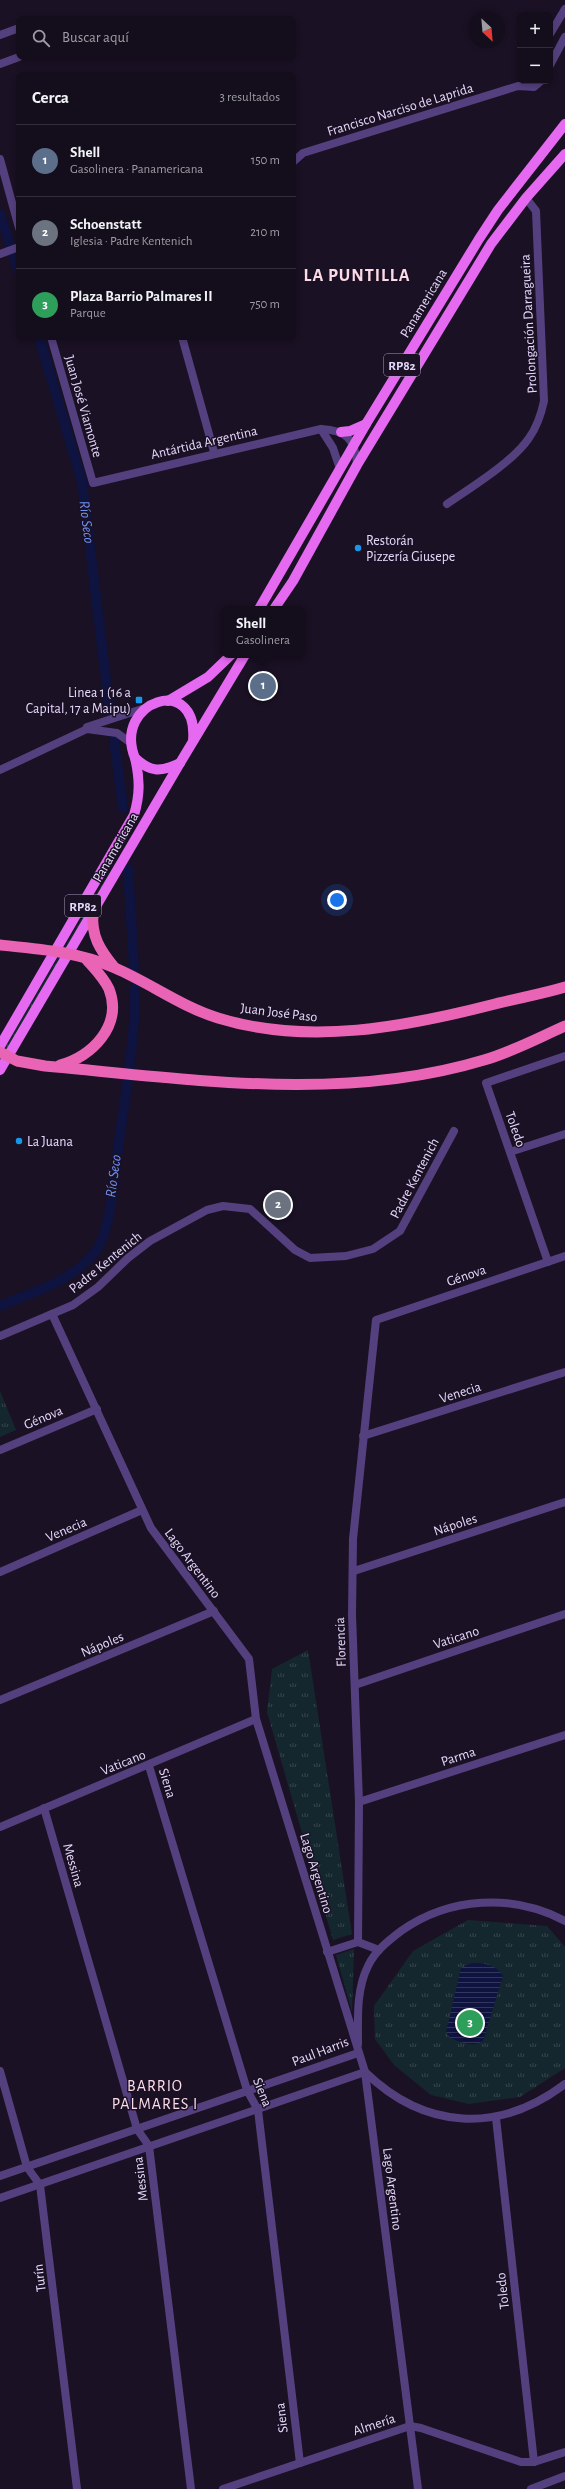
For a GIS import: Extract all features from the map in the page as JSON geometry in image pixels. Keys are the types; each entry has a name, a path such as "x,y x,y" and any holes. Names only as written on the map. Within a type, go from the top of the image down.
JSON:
{"highway":[{"path":"93,913 94,936 100,950 114,967"},
{"name":"Juan José Paso","path":"0,945 56,951 114,967 199,1011 219,1018 284,1030 323,1032 410,1024 565,987"},
{"path":"0,952 21,947"},
{"path":"53,1066 72,1061 92,1049 100,1042 108,1026 112,1006 109,991 98,972 86,960"},
{"path":"4,1055 53,1066 152,1076 285,1084 360,1082 400,1077 484,1060 565,1026"}],"main road":[{"name":"Panamericana","path":"261,606 366,424 498,210 565,124"},
{"name":"Panamericana","path":"276,606 293,581 357,465 491,244 526,198 565,154"},
{"path":"341,432 350,431 366,424"},
{"path":"149,706 168,701 208,677 228,658"},
{"name":"Panamericana","path":"0,1070 4,1055 69,954 180,763 243,658"},
{"path":"168,701 181,704 190,714 193,722 193,741"},
{"name":"Panamericana","path":"0,1046 134,815 139,796 140,778 131,743 131,733 136,718 149,706"},
{"path":"135,758 146,768 155,771 163,770 180,763"}],"street":[{"path":"553,29 565,9"},
{"path":"0,35 16,29"},
{"path":"553,60 565,37"},
{"path":"0,64 16,58"},
{"name":"Francisco Narciso de Laprida","path":"296,159 303,153 517,84"},
{"name":"Francisco Narciso de Laprida","path":"524,84 534,87 538,84"},
{"path":"0,159 16,217"},
{"name":"Prolongación Darragueira","path":"447,504 493,472 528,440 538,422 544,401 536,211 526,198"},
{"path":"0,254 16,248"},
{"name":"Juan José Viamonte","path":"52,340 93,483"},
{"path":"183,340 214,452"},
{"path":"321,429 333,448 340,469"},
{"name":"Antártida Argentina","path":"93,483 214,452 321,429 341,432"},
{"path":"341,432 354,446 357,465"},
{"path":"76,734 86,727 149,706"},
{"path":"0,770 87,729 117,733 131,743"},
{"name":"Toledo","path":"548,1262 486,1083 565,1056"},
{"name":"Padre Kentenich","path":"0,1336 73,1305 98,1287 111,1273 150,1241 207,1210 223,1206 250,1209 295,1250 310,1258 346,1256 373,1249 400,1231 454,1131"},
{"path":"510,1152 565,1134"},
{"name":"Génova","path":"376,1320 565,1256"},
{"name":"Lago Argentino","path":"52,1314 151,1528 250,1659 256,1719 365,2072 418,2489"},
{"name":"Florencia","path":"358,1942 359,1802 352,1615 354,1539 363,1436 376,1320"},
{"name":"Venecia","path":"363,1436 565,1372"},
{"name":"Génova","path":"0,1450 97,1409"},
{"name":"Nápoles","path":"354,1571 565,1502"},
{"name":"Venecia","path":"0,1572 142,1510"},
{"name":"Nápoles","path":"0,1700 214,1611"},
{"name":"Vaticano","path":"355,1685 565,1614"},
{"name":"Vaticano","path":"0,1827 149,1766 256,1719"},
{"name":"Parma","path":"359,1802 565,1735"},
{"name":"Siena","path":"149,1766 247,2090 258,2110 300,2463"},
{"name":"Messina","path":"44,1808 137,2128 149,2146 191,2489"},
{"name":"Paul Harris","path":"0,2176 358,2053 358,2008 362,1983 368,1966 379,1950 414,1922 436,1911 465,1903 500,1902 525,1906 550,1913 565,1921"},
{"path":"327,1952 358,1942 379,1950"},
{"name":"Turín","path":"0,2071 27,2167 40,2185 77,2489"},
{"path":"0,2198 365,2072 396,2098 430,2113 471,2120 496,2118 529,2106 550,2095 565,2084"},
{"name":"Toledo","path":"496,2118 534,2462"},
{"name":"Almería","path":"223,2489 410,2426 421,2428 521,2462 534,2462"},
{"path":"534,2462 565,2452"},
{"path":"532,2489 565,2476"}],"green space":[{"path":"110,871 103,887 0,1061 0,1055"},
{"path":"0,1391 16,1430 0,1437"},
{"path":"308,1650 352,1934 333,1940 267,1712 272,1669"},
{"path":"468,1920 547,1926 565,1947 565,2068 520,2097 469,2104 431,2095 394,2065 375,2039 374,2006 413,1951"},
{"path":"354,1949 352,2012 336,1955"}],"shaded area":[{"path":"472,1963 490,1965 497,1969 503,1976 483,2041 475,2044 462,2043 450,2038 446,2032 461,1968"}],"waterway":[{"name":"Río Seco","path":"0,214 16,263"},
{"name":"Río Seco","path":"40,340 82,482 110,712"},
{"name":"Río Seco","path":"114,740 123,808"},
{"name":"Río Seco","path":"128,869 134,968"},
{"name":"Río Seco","path":"0,1306 64,1278 87,1261 96,1251 101,1242 111,1206 129,1073 135,1009 135,988"}],"place":[{"name":"Restorán Pizzería Giusepe","path":"358,548"},
{"name":"Shell","path":"263,686"},
{"name":"Linea 1 (16 a Capital, 17 a Maipu)","path":"139,700"},
{"name":"La Juana","path":"19,1141"},
{"name":"Schoenstatt","path":"278,1205"},
{"name":"Plaza Barrio Palmares II","path":"470,2023"}],"district":[{"name":"LA PUNTILLA","path":"357,275"},
{"name":"BARRIO PALMARES I","path":"155,2094"}]}
